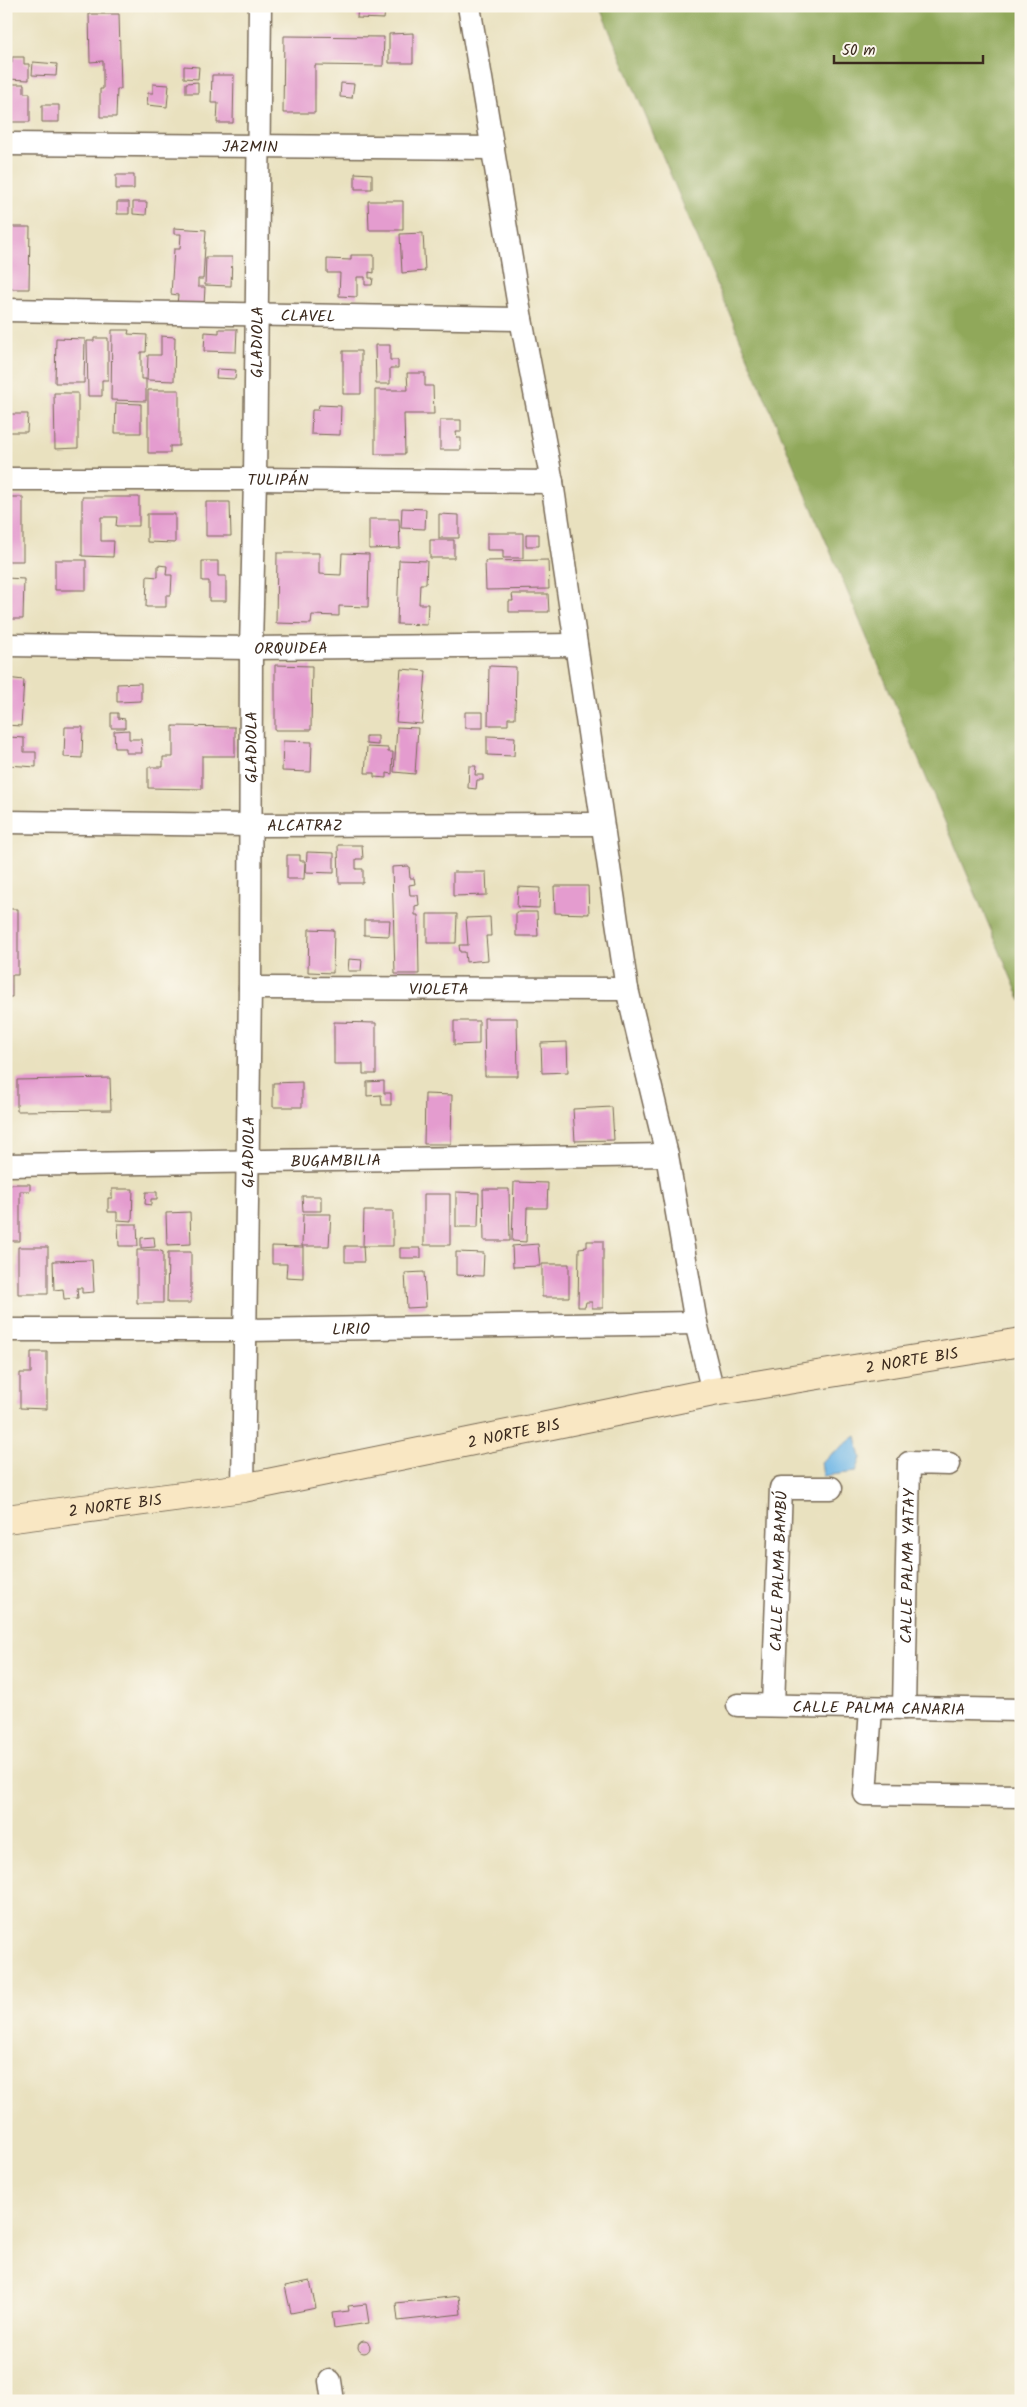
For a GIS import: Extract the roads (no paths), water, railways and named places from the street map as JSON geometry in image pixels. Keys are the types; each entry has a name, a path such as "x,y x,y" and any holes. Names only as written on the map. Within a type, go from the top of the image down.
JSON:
{"street":[{"name":"GLADIOLA","path":"243,1488 247,1330 251,648 256,479 260,6"},
{"path":"469,6 521,318 552,482 627,989 667,1155 696,1323 713,1392"},
{"name":"JAZMIN","path":"6,144 493,148"},
{"name":"CLAVEL","path":"6,310 521,318"},
{"name":"TULIPÁN","path":"6,479 552,482"},
{"name":"ORQUIDEA","path":"6,645 251,648 576,645"},
{"name":"ALCATRAZ","path":"6,822 251,826 602,824"},
{"name":"VIOLETA","path":"250,988 627,989"},
{"name":"BUGAMBILIA","path":"6,1165 667,1155"},
{"name":"LIRIO","path":"6,1330 247,1330 696,1323"},
{"name":"2 NORTE BIS","path":"6,1519 243,1488 713,1392 1021,1342"},
{"name":"CALLE PALMA YATAY","path":"904,1708 909,1463 949,1464"},
{"name":"CALLE PALMA BAMBÚ","path":"773,1706 781,1488 832,1488"},
{"name":"CALLE PALMA CANARIA","path":"738,1705 870,1709 1021,1710"},
{"path":"870,1709 865,1794 1021,1796"}],"water":[{"path":"856,1436 861,1458 856,1472 823,1476 821,1462"}]}
